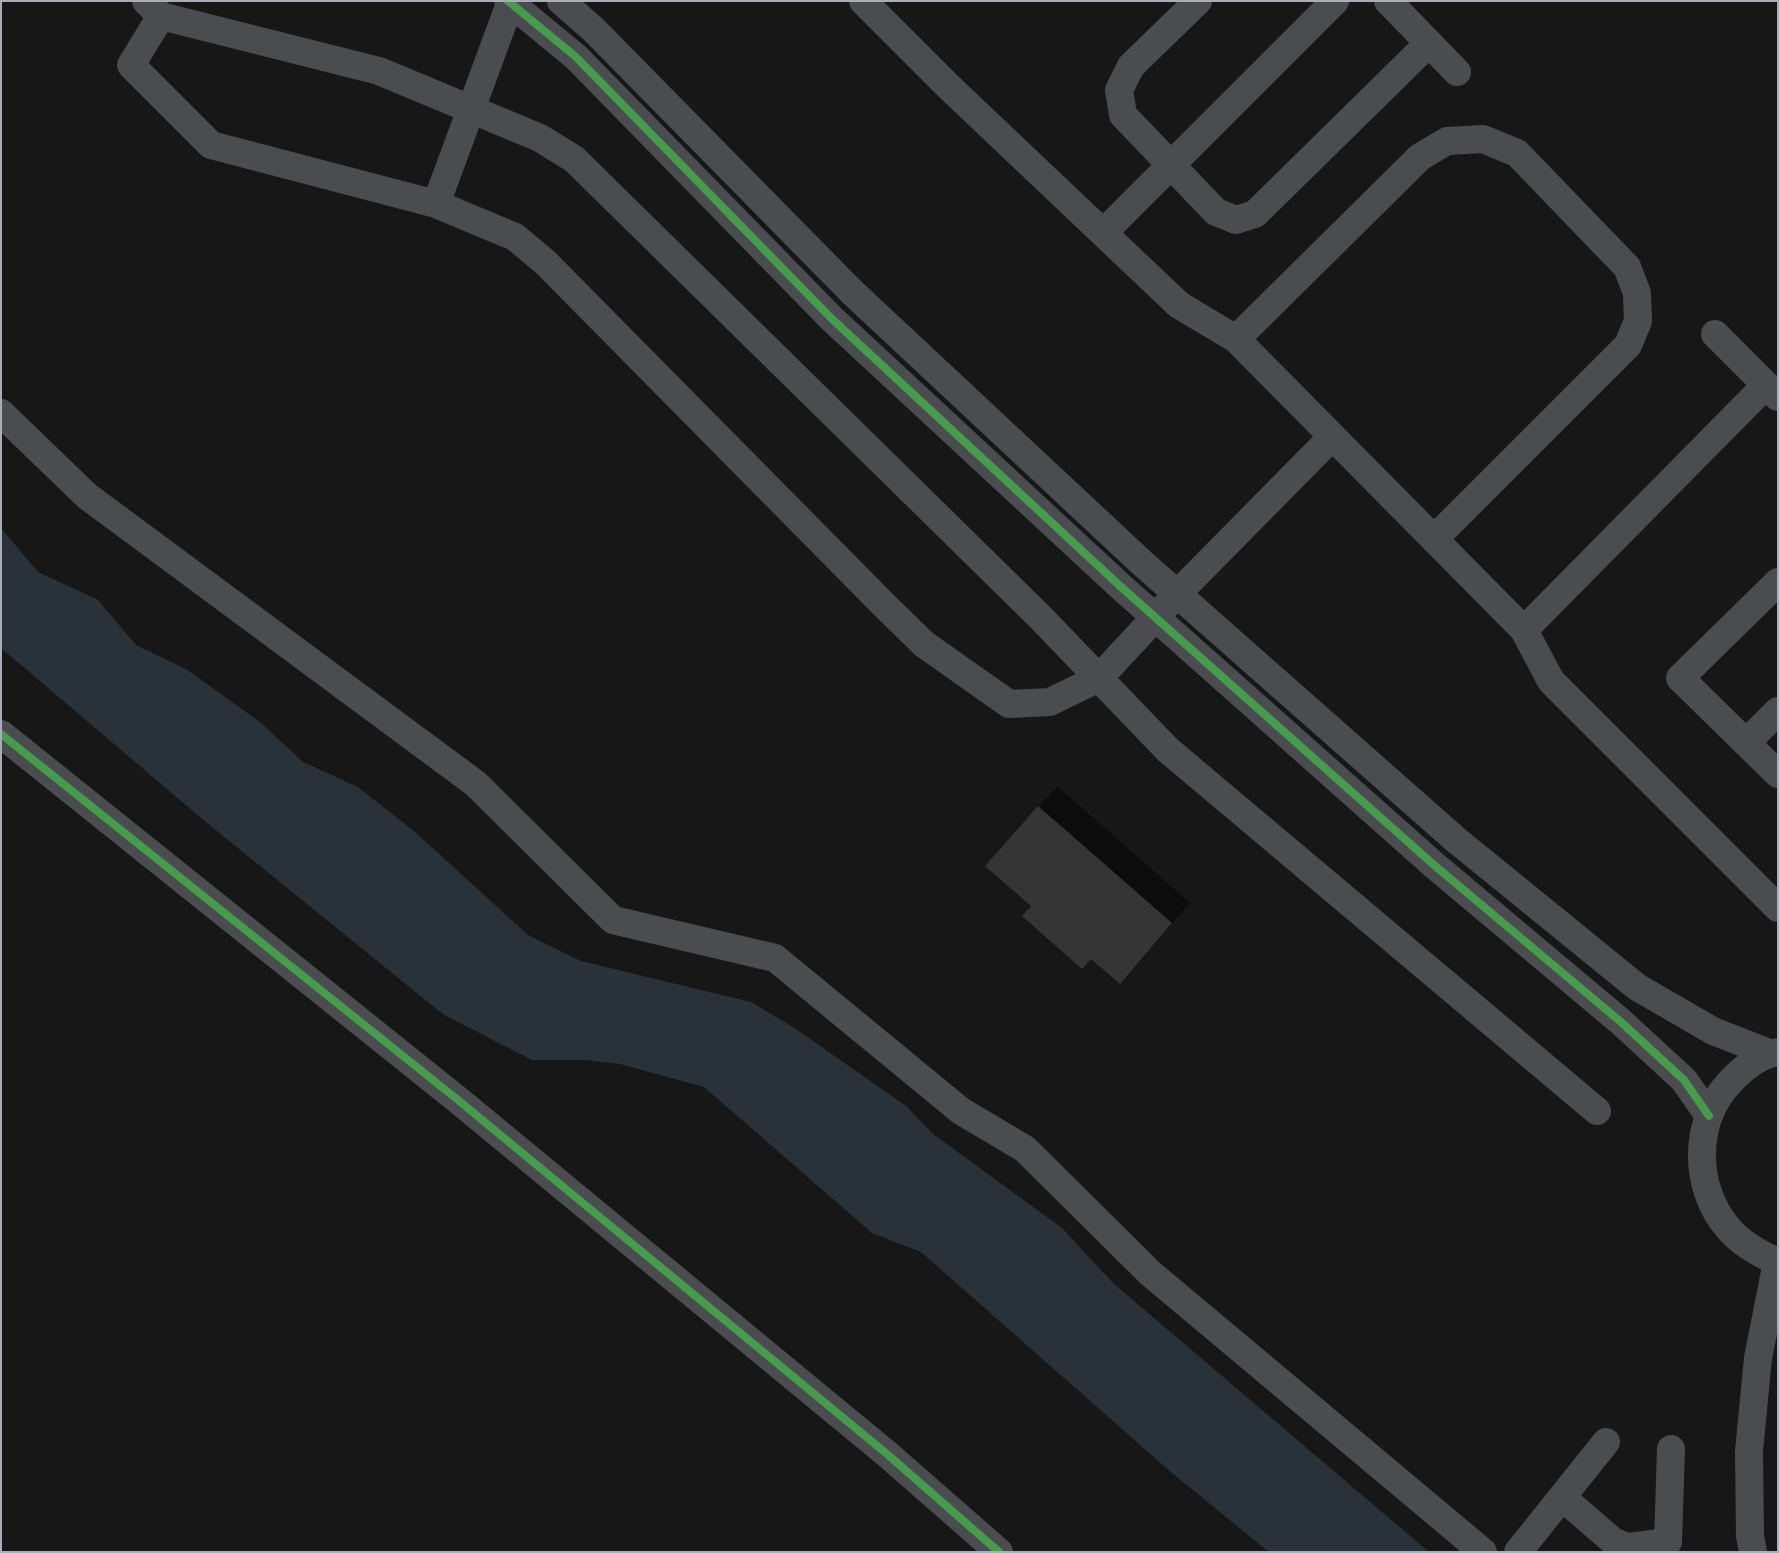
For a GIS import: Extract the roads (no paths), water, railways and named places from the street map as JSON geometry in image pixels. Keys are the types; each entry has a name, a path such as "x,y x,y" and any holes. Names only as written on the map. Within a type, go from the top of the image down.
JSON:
{"street":[{"path":"561,1 594,30 852,292 1177,594 1455,838 1636,987 1713,1031 1774,1052"},
{"path":"863,1 963,100 1179,304 1236,339 1524,630 1550,682 1778,908"},
{"path":"1198,1 1131,66 1119,90 1123,115 1216,212 1236,220 1255,214 1429,43"},
{"path":"1104,232 1335,1"},
{"path":"1388,1 1457,72"},
{"path":"436,204 510,2 576,57 831,318 1156,617 1434,865 1621,1022 1684,1080 1708,1116"},
{"path":"1332,436 1177,594 1099,678 1050,702 1009,704 924,644 545,262 515,237 436,204 210,145 131,65 154,8 379,71 540,138 574,159 1034,611 1099,678 1168,750 1597,1111"},
{"path":"1236,339 1420,157 1447,141 1484,139 1517,153 1627,267 1637,293 1638,322 1628,345 1434,539"},
{"path":"1524,630 1772,391 1715,334"},
{"path":"1,413 87,496 476,784 613,920 775,958 961,1110 1025,1149 1150,1273 1483,1552"},
{"path":"1778,582 1680,678 1778,774"},
{"path":"1746,743 1778,711"},
{"path":"1,734 458,1100 887,1454 999,1552"},
{"path":"1753,1552 1750,1536 1749,1452 1758,1358 1777,1262 1750,1248 1728,1228 1712,1203 1702,1175 1702,1145 1708,1116 1723,1090 1743,1068 1774,1052"},
{"path":"1518,1552 1606,1442"},
{"path":"1562,1497 1614,1542 1628,1547 1668,1542 1670,1450"}]}
